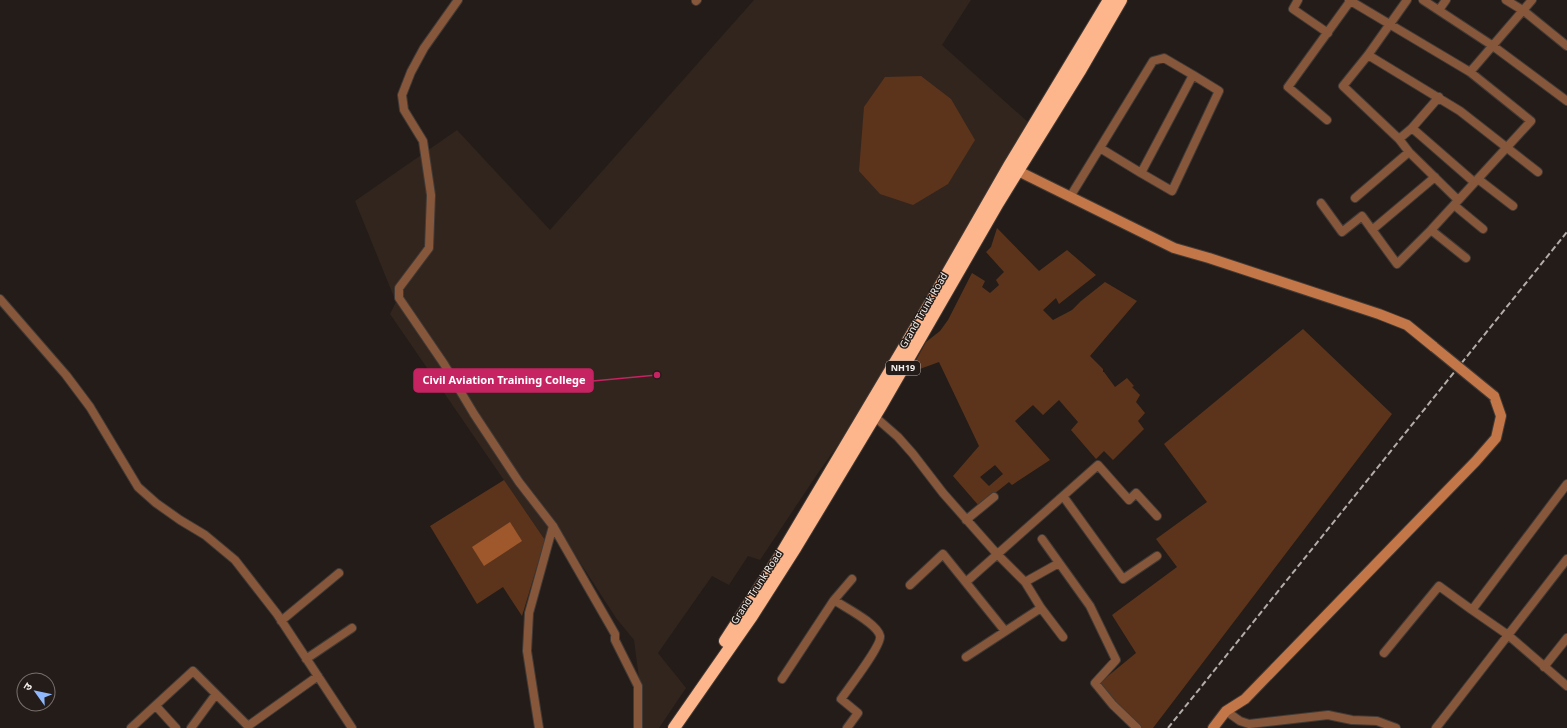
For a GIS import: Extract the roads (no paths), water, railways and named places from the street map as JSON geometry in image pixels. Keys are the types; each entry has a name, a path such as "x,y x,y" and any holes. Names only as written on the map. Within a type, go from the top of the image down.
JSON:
{"highway":[{"name":"Grand Trunk Road","path":"678,726 752,616 796,547 874,416 1013,168 1110,0"},
{"name":"Grand Trunk Road","path":"665,728 722,646 780,556 931,302 1013,168 1081,69 1121,0"}],"main road":[{"path":"1013,168 1174,248 1209,258 1379,314 1407,325 1494,396 1501,416 1496,438 1476,461 1245,698 1226,711 1213,728"}],"street":[{"path":"458,0 424,48 411,72 402,95 404,110 423,141 431,195 429,248 399,288 399,298 444,364 474,414 519,482 554,526 615,634 615,640 638,686 638,728"},
{"path":"1298,0 1293,8 1328,33"},
{"path":"1322,203 1342,232 1362,216 1397,264 1431,230 1531,121 1470,72 1350,0 1328,33 1288,87 1328,120"},
{"path":"1407,0 1368,55 1343,86 1399,139 1409,152 1435,177 1456,202 1483,229"},
{"path":"1423,0 1493,46 1567,101"},
{"path":"1439,10 1446,0"},
{"path":"1506,0 1524,11 1567,46"},
{"path":"1470,72 1532,0"},
{"path":"1368,55 1460,111 1538,172"},
{"path":"1070,197 1153,61 1164,58 1219,90 1172,191 1100,148"},
{"path":"1141,173 1194,75"},
{"path":"1399,139 1412,128 1439,97"},
{"path":"1412,128 1476,181 1513,206"},
{"path":"1355,198 1409,152"},
{"path":"1372,230 1435,177"},
{"path":"1431,230 1466,258"},
{"path":"0,299 66,375 90,407 138,487 168,511 205,535 234,560 282,621 306,660 352,728"},
{"path":"874,416 898,438 966,520 1025,582 1041,608 1063,637"},
{"path":"966,582 1098,465 1129,500 1136,493 1157,516"},
{"path":"1472,610 1567,484"},
{"path":"1063,496 1123,579 1157,556"},
{"path":"966,520 994,497"},
{"path":"539,728 527,651 529,613 554,526"},
{"path":"1042,539 1090,606 1116,660 1095,683 1112,705 1137,726 1137,728"},
{"path":"910,585 943,554 1005,631"},
{"path":"1436,728 1567,559"},
{"path":"1025,582 1059,563"},
{"path":"282,621 339,573"},
{"path":"782,679 834,600 852,579"},
{"path":"1384,653 1439,586 1508,634 1567,686"},
{"path":"834,600 873,625 880,635 880,642 875,651 841,699 858,713 846,728"},
{"path":"966,657 1041,608"},
{"path":"306,660 352,628"},
{"path":"1544,667 1567,638"},
{"path":"132,728 193,671 246,727 318,676"},
{"path":"191,728 216,694"},
{"path":"156,706 176,728"},
{"path":"1226,711 1240,721 1249,724 1328,715 1352,720 1377,721 1393,728"}],"railway":[{"path":"1168,728 1567,232"}],"place":[{"name":"Civil Aviation Training College","path":"657,375"}]}
